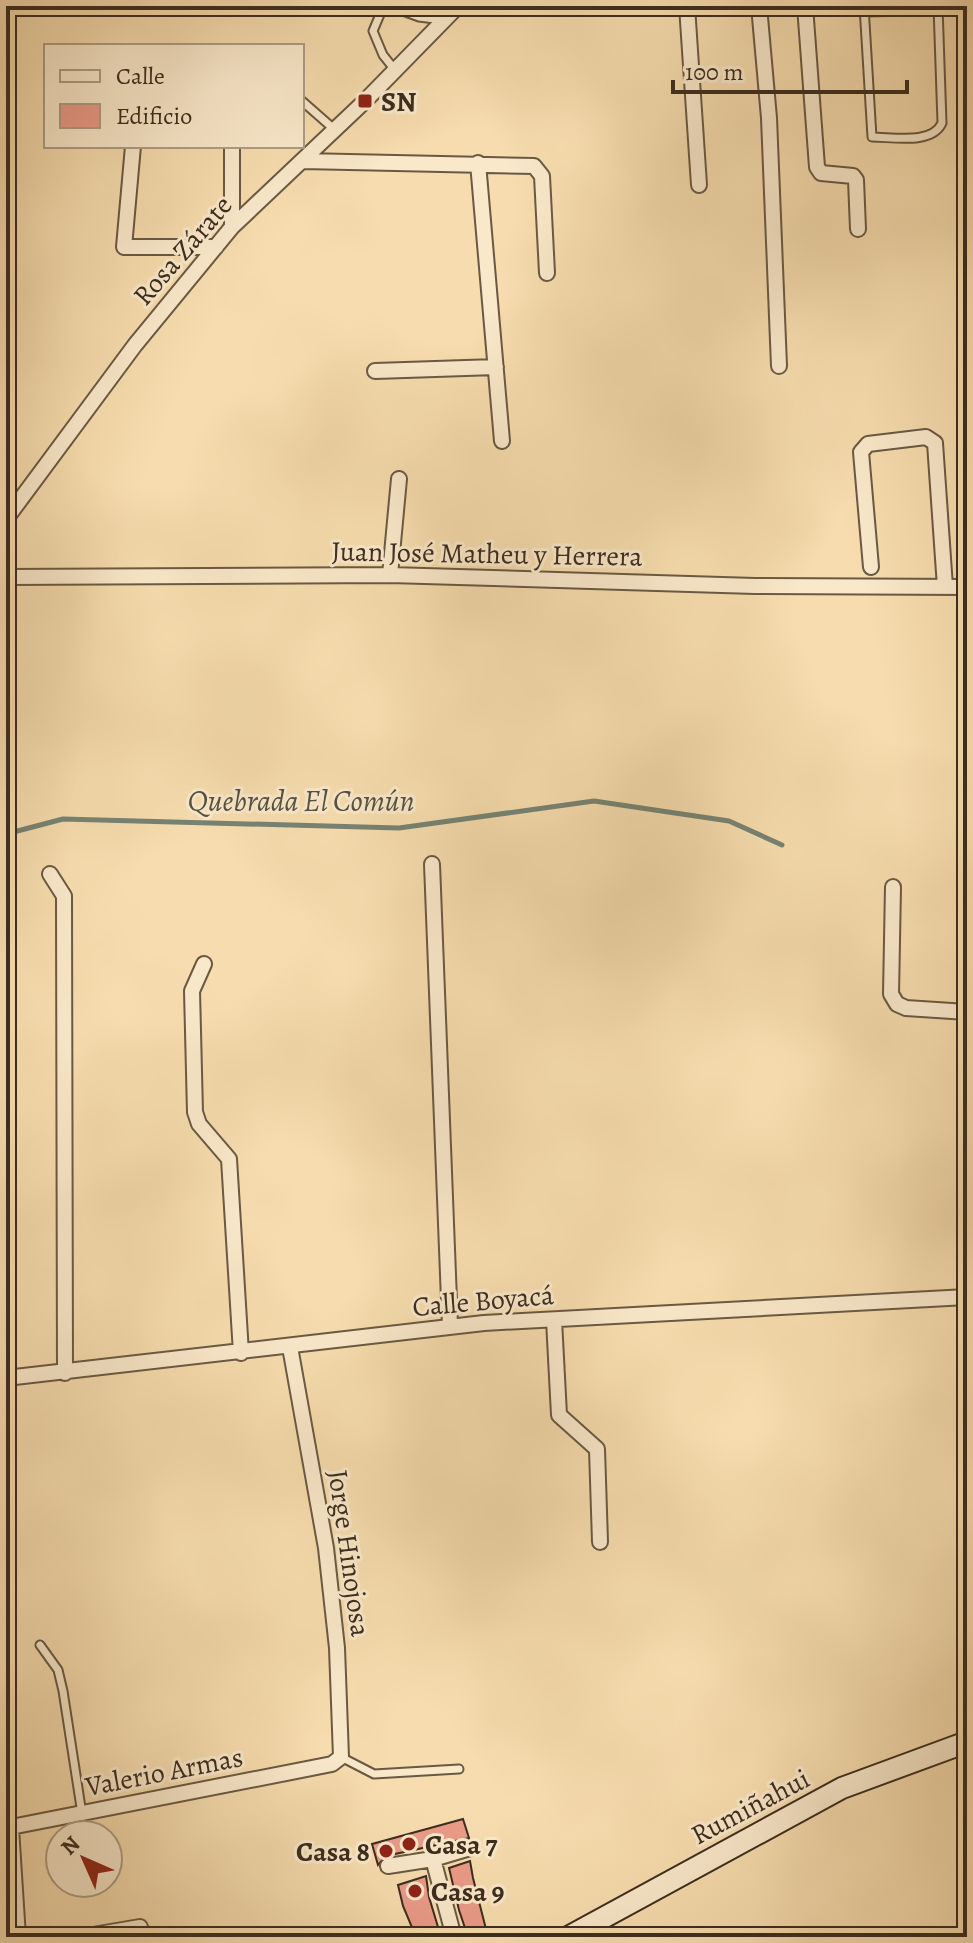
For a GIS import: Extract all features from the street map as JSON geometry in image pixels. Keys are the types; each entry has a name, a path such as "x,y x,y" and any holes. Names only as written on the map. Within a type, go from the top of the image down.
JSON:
{"street":[{"name":"Rosa Zárate","path":"6,519 135,345 232,227 335,130 458,6"},
{"path":"687,6 699,185"},
{"path":"759,6 769,118 779,366"},
{"path":"805,6 817,167 821,173 853,176 858,229"},
{"path":"133,148 124,247 216,247"},
{"path":"232,148 232,227"},
{"path":"303,161 534,166 540,170 547,273"},
{"path":"478,163 502,441"},
{"path":"375,371 496,367"},
{"path":"871,567 861,452 868,444 926,437 935,443 945,587"},
{"path":"390,575 399,479"},
{"name":"Juan José Matheu y Herrera","path":"6,577 390,575 755,586 967,587"},
{"path":"432,864 450,1326"},
{"path":"50,874 64,896 65,1373"},
{"path":"893,887 891,994 897,1004 906,1008 967,1012"},
{"path":"204,964 192,991 196,1119 229,1159 241,1353"},
{"name":"Calle Boyacá","path":"6,1378 241,1353 450,1326 967,1297"},
{"path":"554,1320 559,1415 597,1449 600,1542"},
{"name":"Jorge Hinojosa","path":"290,1347 326,1548 337,1648 337,1761"},
{"name":"Rumiñahui","path":"568,1937 842,1788 967,1742"},
{"name":"Valerio Armas","path":"8,1828 337,1761"},
{"path":"8,1828 18,1937"},
{"path":"388,1866 433,1859 470,1848"},
{"path":"433,1859 454,1937"},
{"path":"81,1937 140,1927"}],"lane":[{"path":"914,6 913,11 864,9 872,137 930,137 942,123 938,6"},
{"path":"395,70 383,55 373,31 381,12 392,7 419,17 443,20"},
{"path":"304,103 335,130"},
{"path":"40,1645 58,1670 61,1681 82,1814"},
{"path":"337,1761 374,1774 459,1769"}],"building":[{"path":"463,1819 469,1838 386,1856 378,1865 372,1844"},
{"path":"470,1861 488,1937 468,1937 449,1868"},
{"path":"426,1876 441,1937 416,1937 403,1906 398,1885"}],"waterway":[{"name":"Quebrada El Común","path":"6,834 63,819 399,828 594,801 729,821 782,845"}],"place":[{"name":"SN","path":"365,101"},
{"name":"Casa 7","path":"409,1844"},
{"name":"Casa 8","path":"386,1851"},
{"name":"Casa 9","path":"415,1891"}]}
